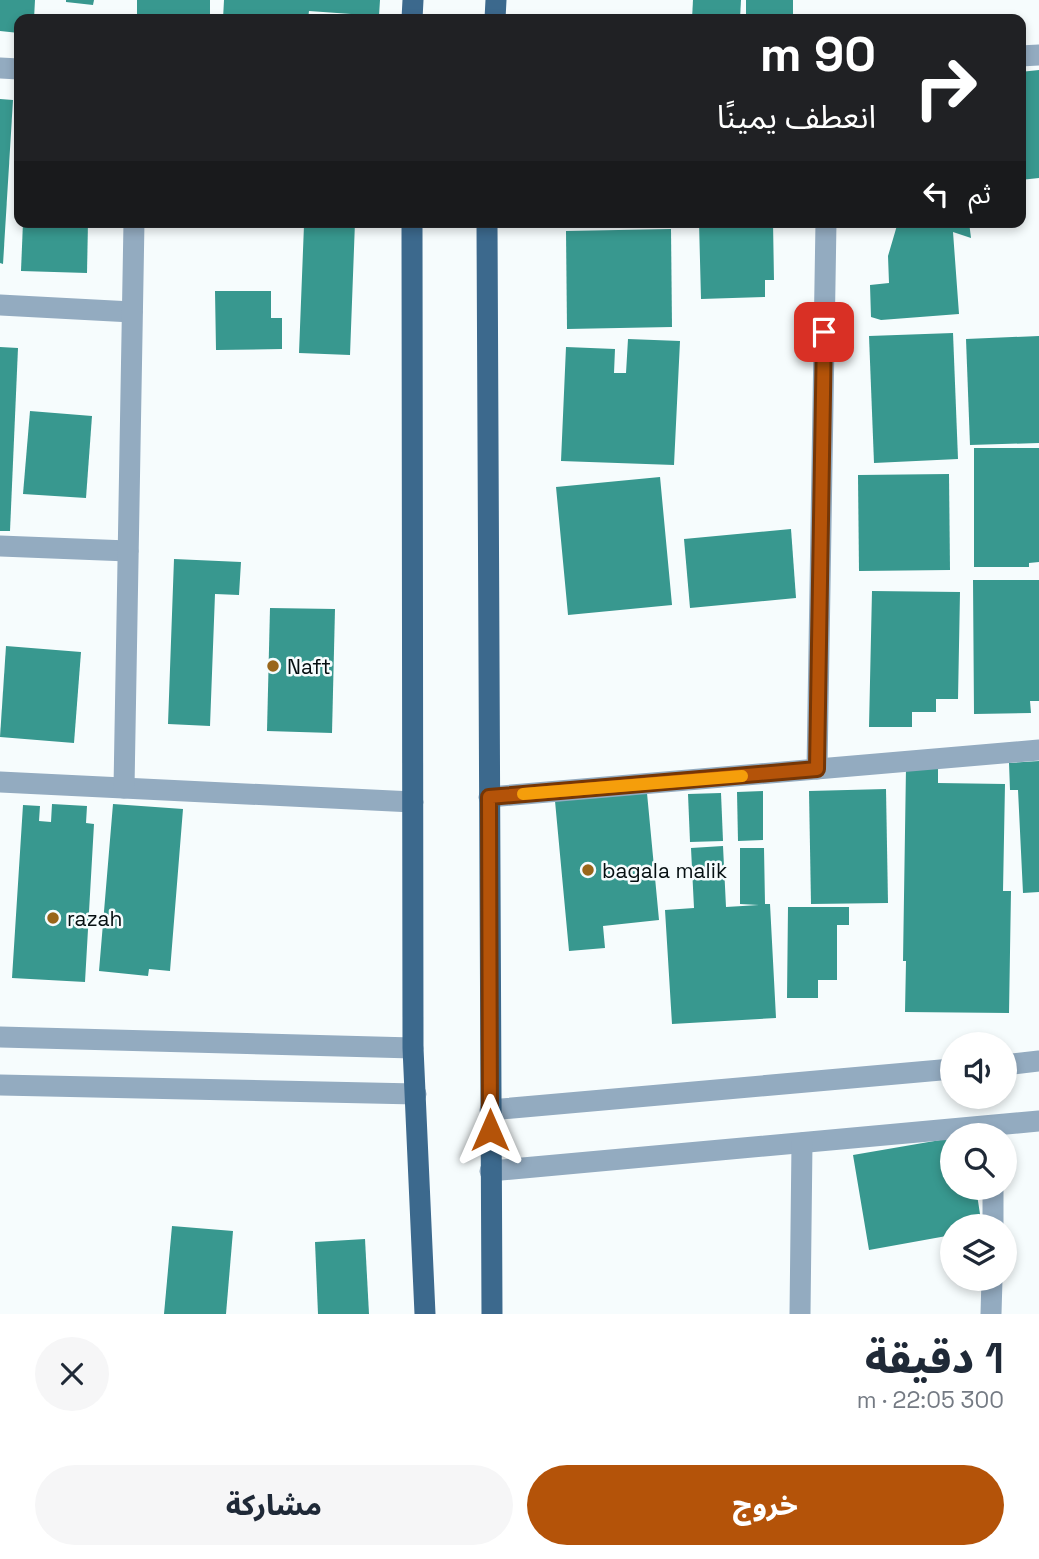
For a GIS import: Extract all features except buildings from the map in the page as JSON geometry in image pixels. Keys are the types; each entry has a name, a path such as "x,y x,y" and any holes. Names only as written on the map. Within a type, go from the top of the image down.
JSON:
{"main road":[{"path":"412,228 413,1048 425,1314"},
{"path":"487,228 492,1314"}],"street":[{"path":"124,788 134,228"},
{"path":"817,769 826,228"},
{"path":"0,304 132,312"},
{"path":"0,546 128,551"},
{"path":"489,797 1039,750"},
{"path":"0,782 413,802"},
{"path":"0,1037 413,1048"},
{"path":"1017,1064 1039,1061"},
{"path":"490,1110 940,1070"},
{"path":"0,1085 416,1094"},
{"path":"1017,1125 1039,1121"},
{"path":"490,1171 802,1143 940,1134"},
{"path":"800,1314 802,1143"},
{"path":"991,1314 992,1291"}],"slow traffic":[{"path":"523,794 742,776"}],"place":[{"name":"Naft","path":"273,666"},
{"name":"bagala malik","path":"588,870"},
{"name":"razah","path":"53,918"}],"route":[{"path":"490,1130 489,797 817,769 824,332"}]}
